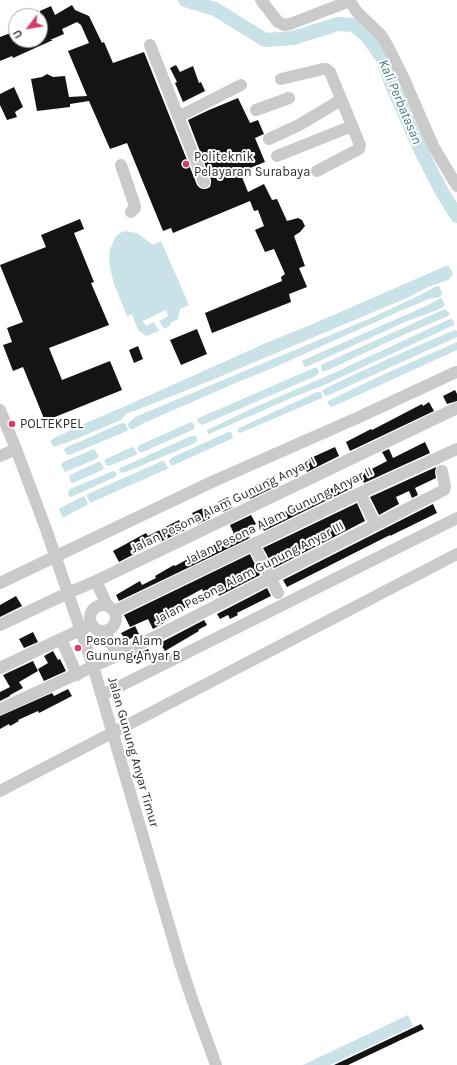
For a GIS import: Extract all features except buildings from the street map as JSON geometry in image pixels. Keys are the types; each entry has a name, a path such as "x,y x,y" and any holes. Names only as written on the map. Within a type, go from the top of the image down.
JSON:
{"street":[{"path":"261,0 278,22 284,26 344,3 357,12 381,35 387,45 404,79 433,146 457,186"},
{"path":"150,45 204,182"},
{"path":"281,79 323,69 330,72 360,145 359,149 317,170"},
{"path":"178,117 241,85"},
{"path":"256,110 289,98"},
{"path":"269,139 299,125 341,100"},
{"path":"277,156 352,126"},
{"path":"121,165 135,206 131,212"},
{"path":"0,583 214,481 357,418 456,372"},
{"name":"Jalan Pesona Alam Gunung Anyar I","path":"0,625 96,581 457,408"},
{"name":"Jalan Gunung Anyar Timur","path":"0,410 46,529 93,666 180,963 216,1065"},
{"path":"0,456 16,449"},
{"name":"Jalan Pesona Alam Gunung Anyar II","path":"111,608 457,449"},
{"name":"Jalan Pesona Alam Gunung Anyar III","path":"0,709 118,655 444,490 445,487 442,471"},
{"path":"360,493 375,524"},
{"path":"102,696 457,518"},
{"path":"253,544 278,594"},
{"path":"0,791 457,554"},
{"path":"96,581 116,616 116,622 109,630 104,631 94,628 91,624 90,618 90,613 93,609 97,605 102,604 111,608"},
{"path":"0,668 91,624"},
{"path":"104,631 118,655"},
{"path":"61,639 76,675"}],"water":[{"path":"125,231 137,233 153,245 161,241 189,305 180,309 178,319 170,323 171,325 164,329 159,321 168,316 166,310 143,321 146,326 154,322 159,331 146,336 138,330 132,314 127,316 114,284 111,272 109,260 110,249 116,236"},
{"path":"448,265 453,273 448,280 426,288 409,297 212,380 127,413 121,420 76,439 54,447 50,441 86,423 266,343"},
{"path":"439,286 442,292 440,297 429,299 398,312 133,429 130,429 128,425 135,417 371,318"},
{"path":"441,298 445,305 442,308 405,322 306,367 304,366 302,361 304,360"},
{"path":"445,309 449,313 448,316 394,339 326,371 322,371 321,369 321,365"},
{"path":"450,319 454,322 454,325 322,386 208,434 207,430 253,408 336,372"},
{"path":"456,330 457,337 329,395 324,395 322,391 390,358"},
{"path":"457,342 457,350 334,406 331,407 327,402 380,376"},
{"path":"316,367 319,372 316,376 202,425 198,422 197,419 201,417"},
{"path":"317,392 321,392 323,398 240,433 237,431 239,428"},
{"path":"191,422 194,424 194,429 188,432 143,452 140,452 137,449 138,446"},
{"path":"122,423 126,424 127,431 72,454 67,455 64,450 65,448"},
{"path":"231,432 233,437 231,439 174,465 170,464 169,461 171,458"},
{"path":"191,436 196,436 197,439 197,441 193,444 126,472 121,473 119,470 120,468"},
{"path":"132,447 137,453 136,455 109,466 106,465 104,461 106,459"},
{"path":"94,449 99,456 96,459 65,472 61,465 63,462"},
{"path":"164,461 168,468 167,469 90,503 87,495 90,493"},
{"path":"100,462 104,468 102,470 73,483 71,482 69,477 70,475"},
{"path":"113,471 117,474 115,477 71,497 69,496 68,492 70,489"},
{"path":"84,496 88,504 87,505 64,517 62,516 59,510 60,508"},
{"path":"408,1015 413,1026 330,1065 303,1065"}],"waterway":[{"name":"Kali Perbatasan","path":"185,0 215,9 265,40 293,38 338,24 353,25 367,36 383,59 391,83 420,149 441,190 457,216"}],"place":[{"name":"Politeknik Pelayaran Surabaya","path":"186,164"},
{"name":"POLTEKPEL","path":"12,424"},
{"name":"Pesona Alam Gunung Anyar B","path":"78,648"}]}
